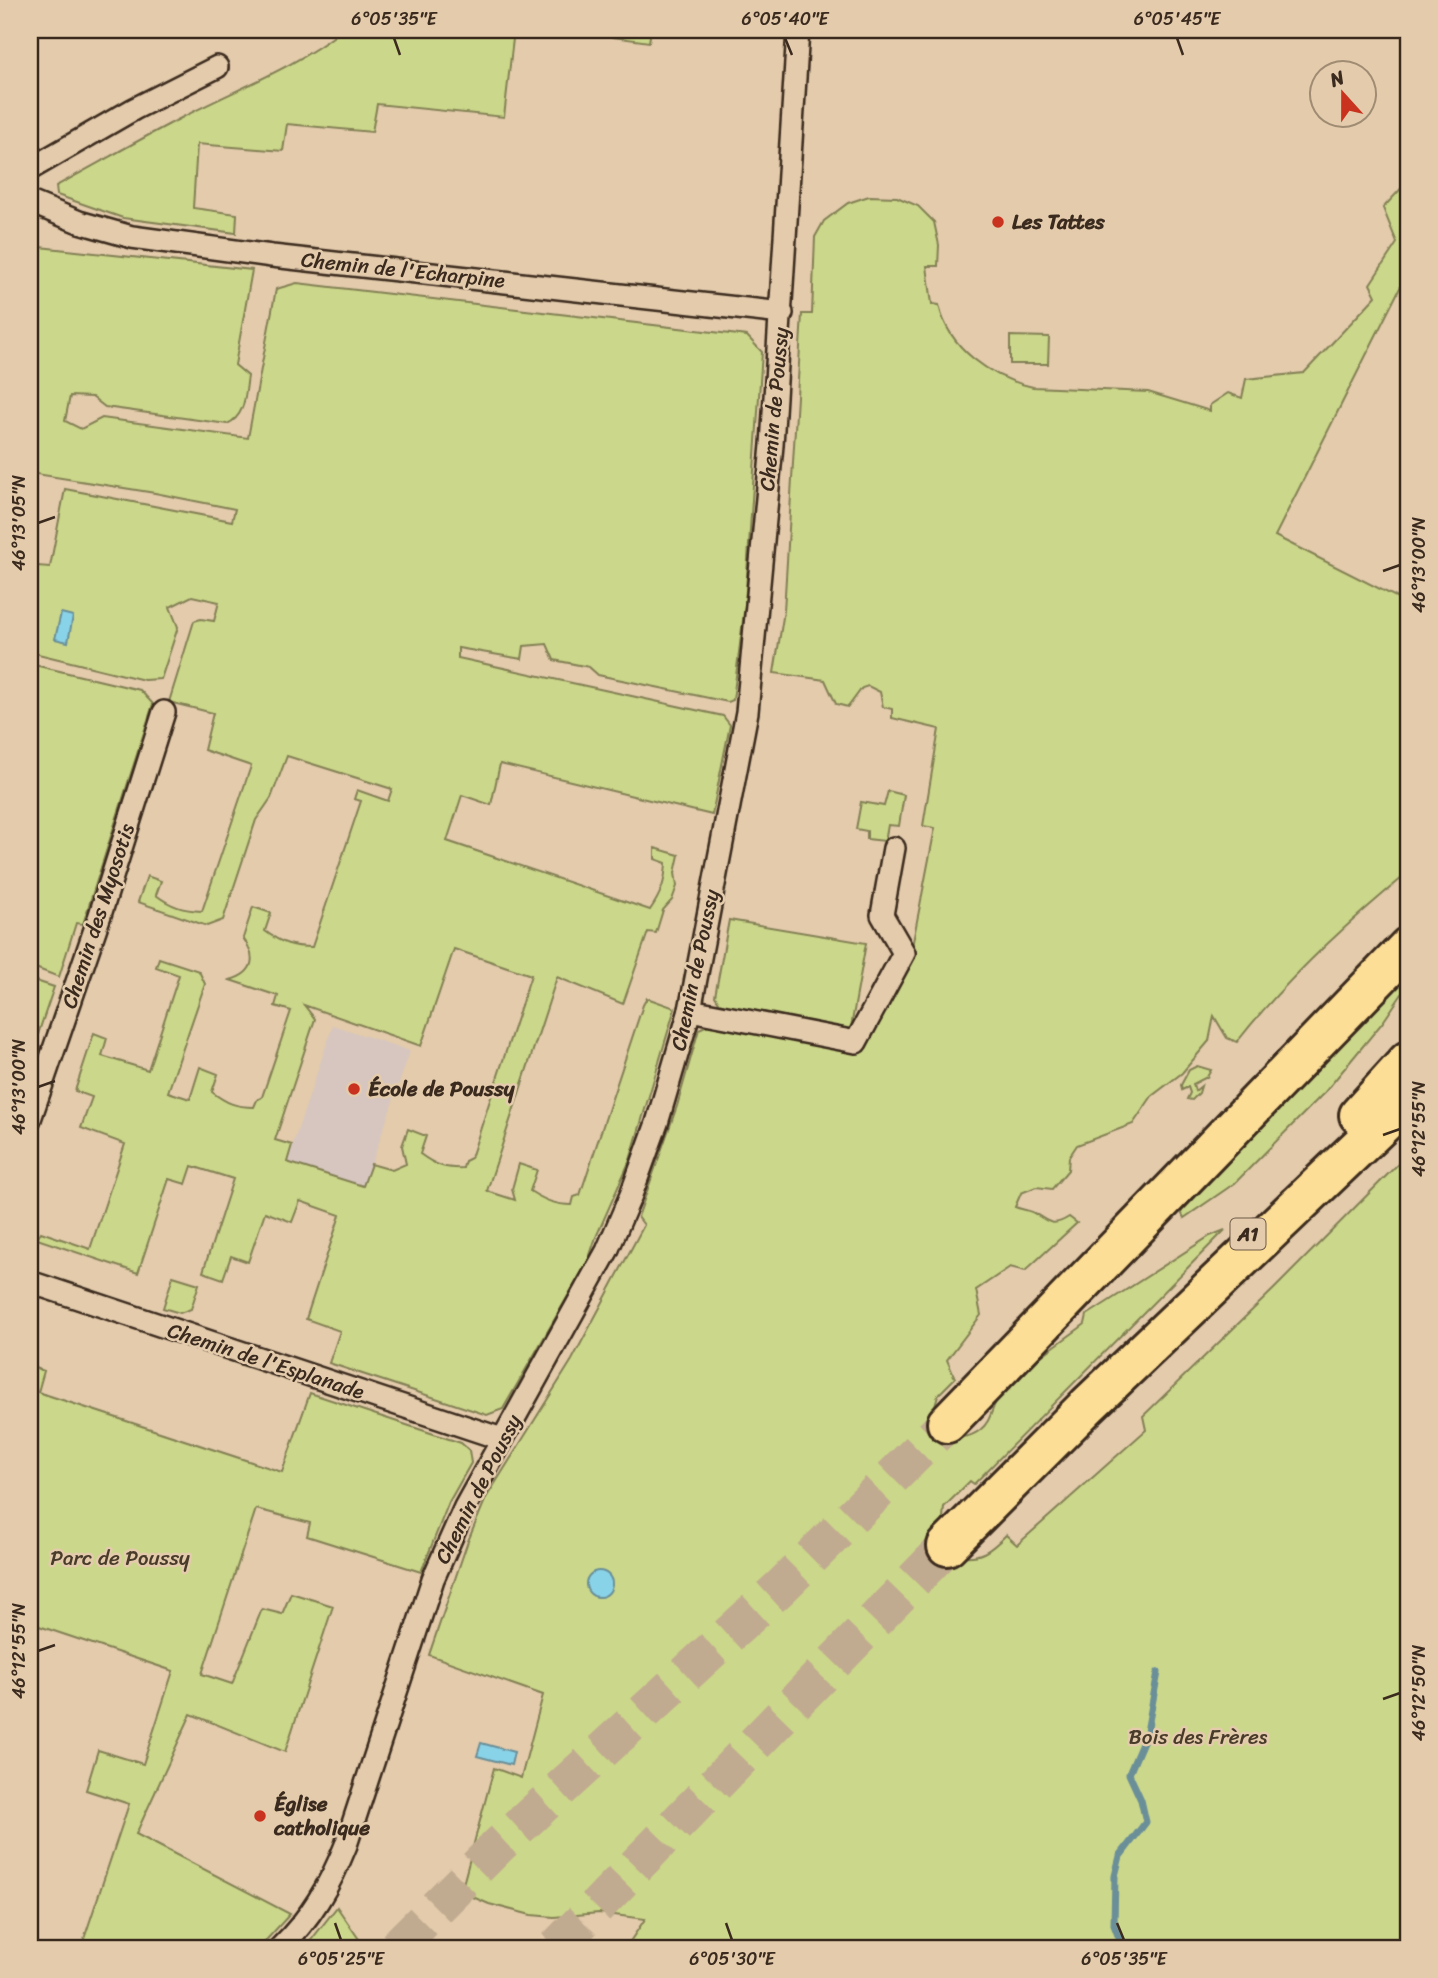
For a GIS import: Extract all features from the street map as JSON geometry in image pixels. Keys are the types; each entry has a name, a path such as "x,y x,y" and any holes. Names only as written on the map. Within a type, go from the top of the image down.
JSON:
{"highway":[{"path":"947,1423 1408,947"},
{"name":"A1","path":"947,1546 1087,1406 1408,1061"},
{"path":"1087,1406 1408,1100"}],"street":[{"name":"Chemin de Poussy","path":"280,1948 318,1905 332,1880 346,1845 433,1579 465,1507 607,1251 657,1123 690,1010 747,712 772,445 799,30"},
{"path":"30,169 134,109 217,67"},
{"name":"Chemin de l'Echarpine","path":"30,202 79,222 132,237 279,257 782,313"},
{"name":"Chemin des Myosotis","path":"30,1119 100,915 164,712"},
{"path":"690,1010 856,1042 904,953 882,915 894,848"},
{"name":"Chemin de l'Esplanade","path":"30,1282 502,1439"}],"shaded area":[{"name":"École de Poussy","path":"333,1025 410,1051 364,1186 287,1162"}],"green space":[{"path":"342,30 514,30 504,117 377,104 372,132 287,124 283,151 197,144 193,208 237,214 236,233 123,218 57,195 56,186 167,125 285,67"},
{"path":"562,30 651,30 649,42"},
{"name":"Bois des Frères","path":"1408,181 1408,272 1275,536 1408,603 1408,873 1318,953 1276,996 1237,1042 1227,1038 1214,1016 1209,1041 1182,1073 1152,1096 1133,1124 1077,1145 1069,1157 1068,1170 1052,1189 1036,1187 1021,1193 1015,1207 1032,1212 1049,1222 1069,1217 1077,1223 1025,1271 1010,1267 976,1290 981,1315 947,1360 955,1378 938,1395 934,1409 949,1437 976,1433 984,1427 996,1402 1015,1378 1085,1324 1087,1315 1210,1236 1225,1230 974,1484 970,1481 944,1507 942,1529 957,1555 979,1555 1006,1535 1017,1545 1146,1430 1143,1416 1408,1154 1408,1948 630,1948 629,1943 645,1919 599,1913 554,1917 531,1915 489,1904 461,1892 494,1768 521,1778 543,1695 429,1655 468,1541 486,1498 572,1360 644,1225 638,1217 677,1106 699,1029 710,1024 854,1051 911,952 935,828 923,826 939,729 892,718 892,709 883,707 880,692 868,686 862,688 848,707 836,704 825,680 774,673 784,611 802,314 812,314 815,237 824,221 848,203 869,196 897,197 918,206 934,222 939,245 938,266 927,266 932,304 939,305 952,335 974,359 1002,376 1033,387 1148,392 1210,411 1210,405 1228,393 1242,398 1246,379 1304,373 1376,296 1370,284 1397,243 1383,208"},
{"path":"30,246 252,270 235,365 248,376 244,404 238,416 227,424 105,407 92,397 70,396 65,421 81,429 102,418 248,438 276,289 297,283 747,336 762,352 745,604 733,700 728,702 598,675 589,667 554,660 547,644 524,646 522,659 458,648 458,658 723,716 730,725 712,815 500,764 491,805 462,795 447,841 650,910 662,888 666,863 655,859 655,848 679,855 675,873 677,886 672,900 663,910 656,933 648,932 623,1004 557,977 487,1191 515,1200 512,1189 519,1164 537,1170 530,1191 550,1201 572,1205 574,1197 580,1195 643,1005 647,998 675,1008 630,1160 588,1261 503,1409 487,1415 329,1363 340,1331 306,1319 340,1215 300,1201 292,1222 265,1212 248,1262 231,1256 223,1279 203,1272 233,1179 192,1166 186,1184 169,1179 138,1273 37,1239 41,1232 90,1249 125,1144 81,1128 92,1097 75,1091 94,1033 107,1038 102,1056 148,1070 179,975 156,967 159,958 199,971 205,984 168,1092 190,1099 200,1067 218,1074 212,1092 227,1102 254,1107 262,1097 291,1011 275,1006 278,996 230,980 245,973 251,964 252,958 243,938 253,907 271,913 265,931 293,945 312,947 361,801 354,799 357,790 388,801 392,789 287,756 271,798 256,820 223,920 207,926 138,902 147,876 161,881 156,895 162,899 178,907 202,911 251,766 204,750 213,713 169,702 194,621 214,621 219,602 192,596 170,607 178,627 161,679 144,680 30,652 30,600 37,566 50,567 65,489 232,521 235,509 30,473","holes":["454,949 531,975 471,1158 465,1161 463,1168 440,1166 420,1154 426,1136 408,1129 402,1146 406,1164 392,1170 371,1164 363,1186 287,1162 292,1145 275,1140 315,1019 304,1005 421,1046"]},
{"path":"1010,336 1049,337 1048,364 1010,364"},
{"path":"30,664 140,690 153,704 83,924 76,923 59,977 30,966"},
{"path":"888,791 904,795 899,826 888,825 885,841 867,839 867,831 856,829 861,802 884,806"},
{"path":"729,920 866,943 850,1033 724,1010 715,996"},
{"path":"1408,975 1408,985 1383,1022 1325,1092 1235,1183 1184,1218 1181,1212"},
{"path":"30,979 54,987 30,1058"},
{"path":"1197,1066 1211,1070 1207,1077 1193,1084 1195,1091 1201,1086 1199,1093 1192,1100 1187,1099 1190,1093 1188,1087 1182,1090 1181,1085 1189,1070"},
{"path":"173,1276 199,1284 191,1309 180,1313 163,1308"},
{"name":"Parc de Poussy","path":"30,1366 44,1371 38,1392 282,1472 310,1393 461,1443 469,1450 471,1463 449,1502 421,1572 307,1536 310,1523 256,1509 202,1674 232,1684 262,1609 282,1614 291,1593 333,1606 285,1752 191,1714 136,1834 290,1914 259,1948 81,1948 129,1804 86,1790 98,1750 143,1764 173,1671 30,1623"},
{"path":"337,1907 365,1948 305,1948"}],"water":[{"path":"61,613 73,616 68,642 55,639"},
{"path":"599,1571 608,1575 612,1584 608,1593 599,1597 590,1593 586,1584 590,1575"},
{"path":"481,1743 514,1752 511,1765 477,1756"}],"waterway":[{"path":"1128,1948 1119,1938 1114,1925 1115,1876 1120,1856 1146,1822 1141,1800 1129,1774 1147,1732 1158,1672"}],"tunnel":[{"path":"396,1948 500,1844 781,1587 947,1423"},
{"path":"556,1948 947,1546"}],"place":[{"name":"Les Tattes","path":"998,222"},
{"name":"École de Poussy","path":"354,1089"},
{"name":"Église catholique","path":"260,1816"}]}
